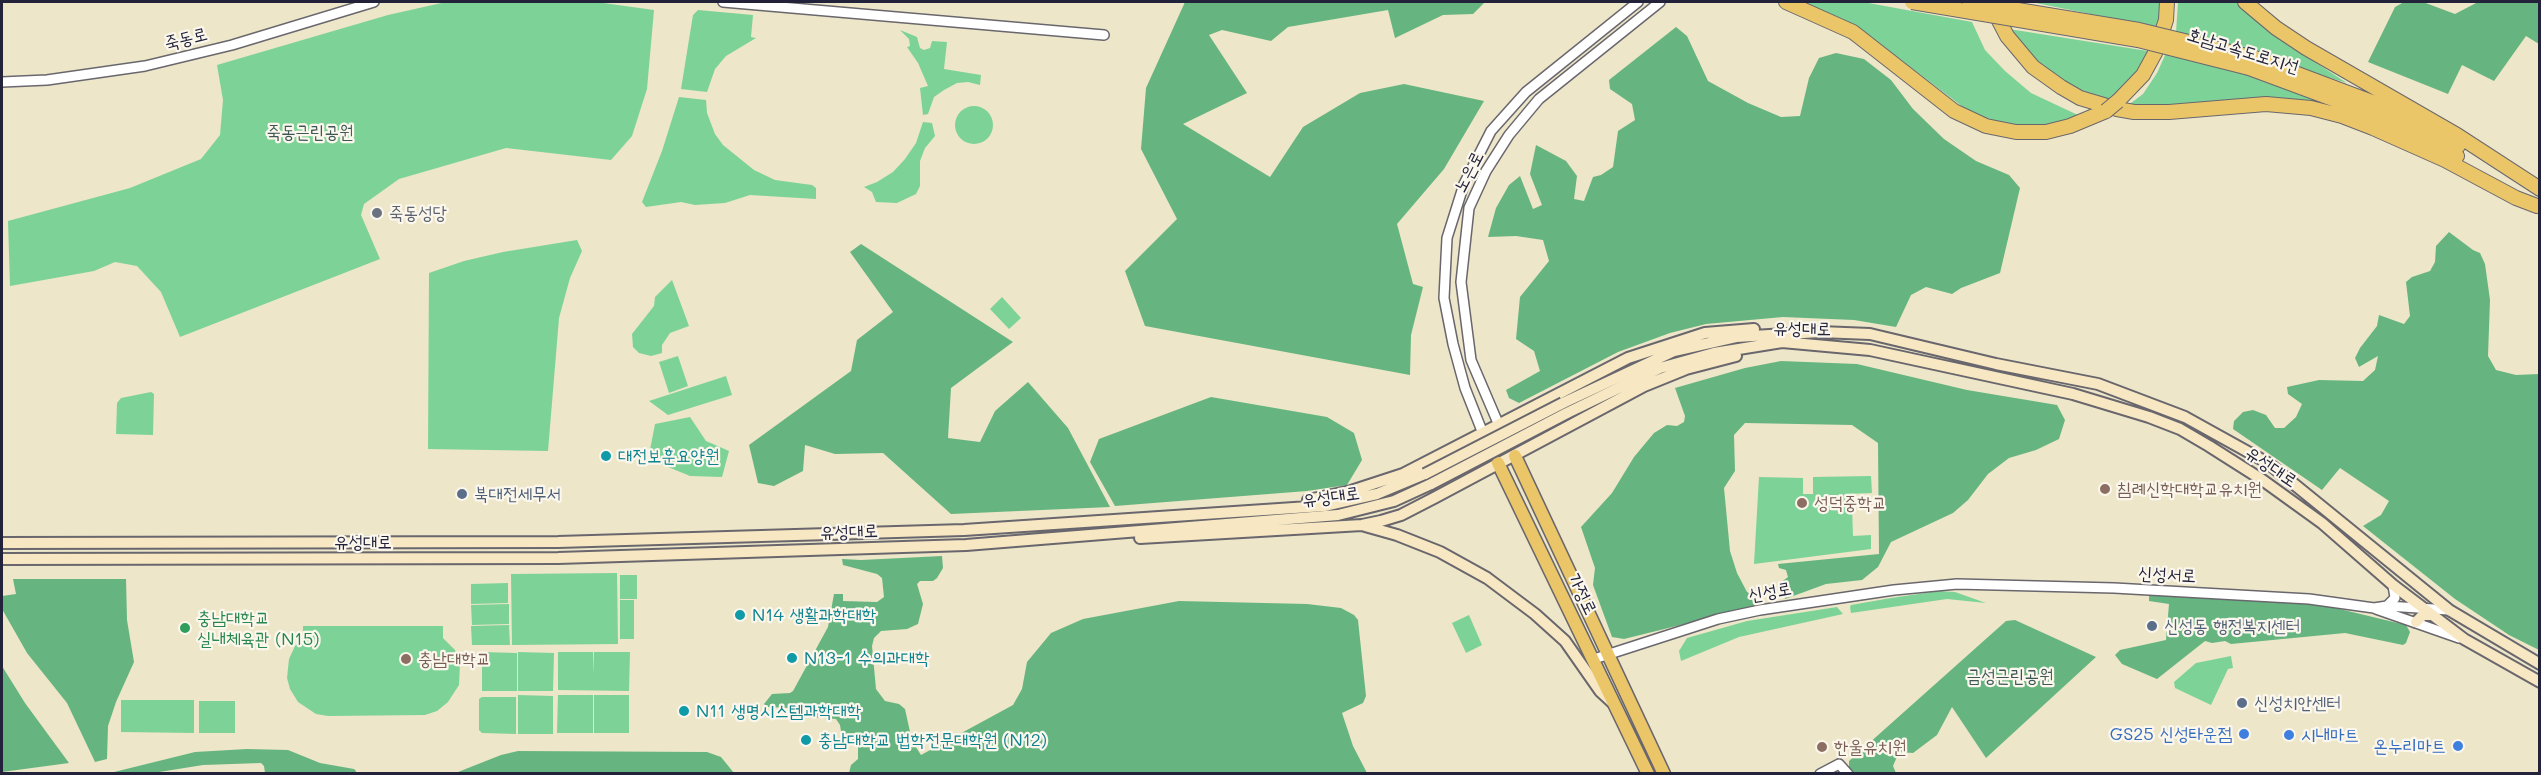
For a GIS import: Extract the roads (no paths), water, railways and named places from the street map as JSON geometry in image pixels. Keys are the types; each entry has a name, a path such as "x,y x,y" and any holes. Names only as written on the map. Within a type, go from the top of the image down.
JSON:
{"highway":[{"path":"1786,2 1853,32 1954,111 1986,126 2026,132 2046,132 2070,126 2106,111 2143,75 2155,53 2166,20 2167,2"},
{"name":"호남고속도로지선","path":"1912,2 2138,40 2252,63"},
{"name":"호남고속도로지선","path":"1970,2 2139,30 2252,63 2365,111 2451,153 2539,203"},
{"path":"1989,2 2007,36 2020,53 2048,78 2080,98 2134,112 2169,112 2266,104 2311,108 2342,116 2373,128 2445,160 2516,198 2539,203"},
{"path":"2245,2 2276,28 2336,67 2457,135 2540,189"}],"main road":[{"path":"1090,521 1168,509 1322,499 1403,474 1482,431 1628,358 1705,333 1768,329 1820,332"},
{"name":"유성대로","path":"2,559 558,558 958,546 1338,515 1394,501 1431,484 1565,408 1674,351 1736,337 1820,332 1870,334 1996,364 2098,384 2185,417 2268,463 2449,610 2484,633 2540,664"},
{"name":"유성대로","path":"2,543 558,542 964,530 1324,506 1377,494 1565,408 1678,362 1782,342 1819,344 1870,350 2073,394 2180,429 2261,479 2322,523 2427,613 2464,639 2540,682"},
{"path":"1088,536 1161,537 1362,525 1401,514 1515,456 1644,386 1686,369 1741,354 1819,344"},
{"name":"노은로","path":"1498,423 1515,456"},
{"name":"가정로","path":"1482,431 1648,774"},
{"name":"가정로","path":"1515,456 1664,774"},
{"path":"1362,525 1440,552 1487,578 1535,614 1565,641 1600,691 1616,706"},
{"path":"2416,622 2427,613"}],"street":[{"name":"죽동로","path":"2,82 47,80 145,66 232,45 374,2"},
{"path":"723,2 1104,35"},
{"name":"노은로","path":"1482,431 1465,388 1444,298 1446,238 1464,184 1491,131 1526,92 1638,2"},
{"name":"노은로","path":"1498,423 1471,360 1461,282 1469,208 1485,171 1509,135 1539,99 1660,2"},
{"name":"신성로","path":"1594,659 1718,619 1760,609 1894,590 1957,584"},
{"name":"신성서로","path":"1957,584 2309,599 2374,608"},
{"path":"2387,606 2395,597 2392,585"},
{"path":"2374,608 2387,606 2427,613 2449,610"},
{"path":"2374,608 2464,639"},
{"path":"1820,774 1839,764 1848,774"}],"place":[{"name":"죽동성당","path":"377,213"},
{"name":"대전보훈요양원","path":"606,456"},
{"name":"침례신학대학교유치원","path":"2105,489"},
{"name":"북대전세무서","path":"462,494"},
{"name":"성덕중학교","path":"1802,503"},
{"name":"N14 생활과학대학","path":"740,615"},
{"name":"신성동 행정복지센터","path":"2152,626"},
{"name":"충남대학교 실내체육관 (N15)","path":"185,628"},
{"name":"N13-1 수의과대학","path":"792,658"},
{"name":"충남대학교","path":"406,659"},
{"name":"신성치안센터","path":"2242,703"},
{"name":"N11 생명시스템과학대학","path":"684,711"},
{"name":"GS25 신성타운점","path":"2244,734"},
{"name":"시내마트","path":"2289,735"},
{"name":"충남대학교 법학전문대학원 (N12)","path":"806,740"},
{"name":"온누리마트","path":"2458,746"},
{"name":"한울유치원","path":"1822,747"}],"park label":[{"name":"죽동근린공원","path":"310,132"},
{"name":"금성근린공원","path":"2010,676"}]}
